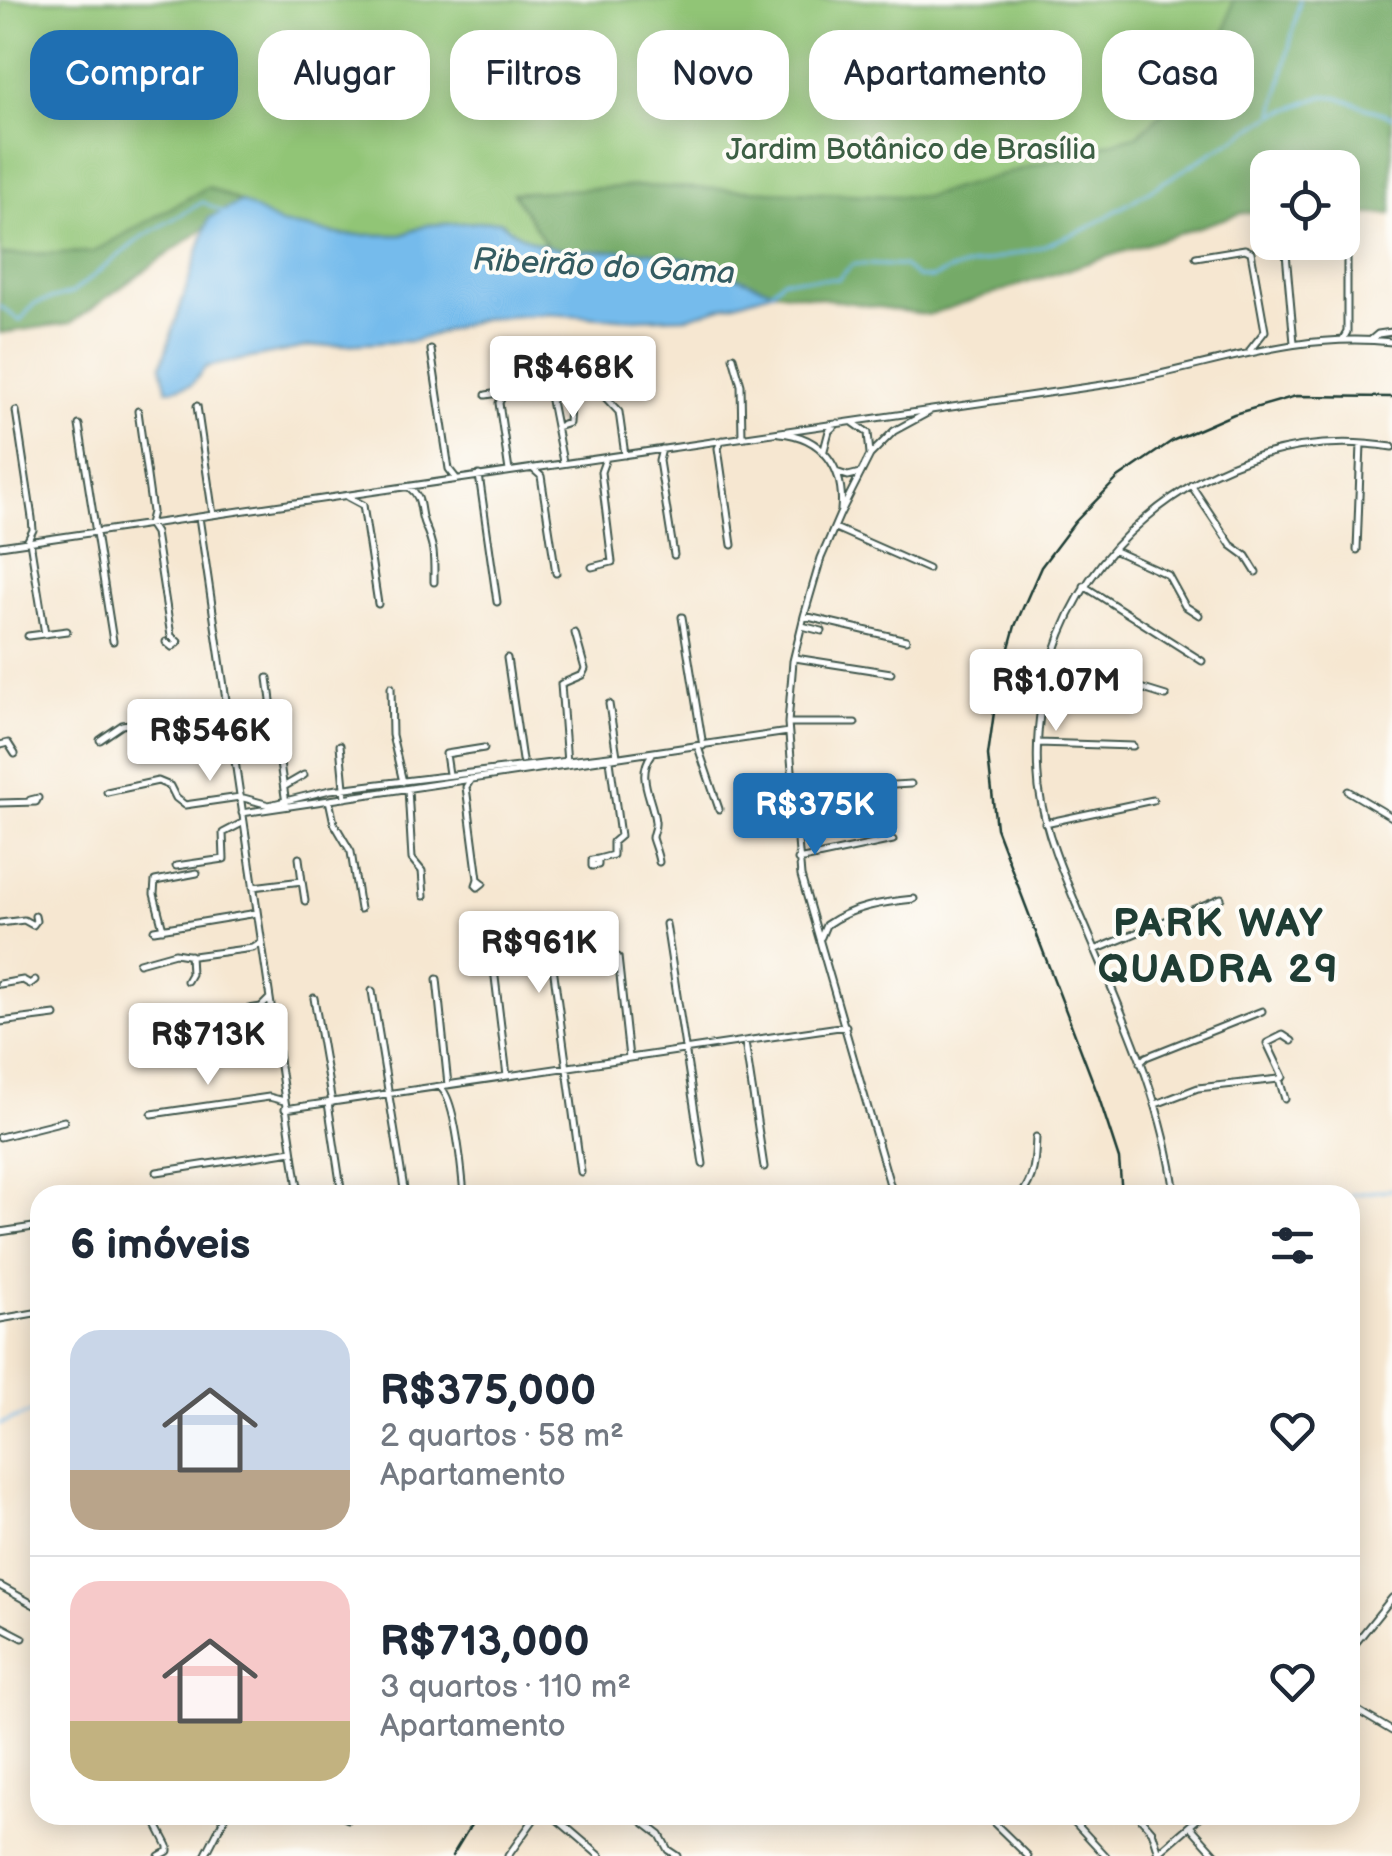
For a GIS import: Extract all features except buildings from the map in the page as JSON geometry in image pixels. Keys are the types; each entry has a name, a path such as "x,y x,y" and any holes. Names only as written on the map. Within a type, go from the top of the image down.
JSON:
{"street":[{"path":"1196,257 1245,249 1251,252 1265,331 1248,352"},
{"path":"1287,260 1294,343"},
{"path":"1345,335 1346,260"},
{"path":"1371,340 1378,334 1392,332"},
{"path":"0,546 1129,381 1248,352 1345,335 1392,342"},
{"path":"431,350 449,470 445,480"},
{"path":"612,350 617,372 604,395 619,412 625,454"},
{"path":"733,357 741,385 742,437"},
{"path":"557,427 568,423 570,404 565,368 561,365 545,368 563,463"},
{"path":"499,403 489,394 518,390"},
{"path":"504,393 499,403 510,470"},
{"path":"197,406 214,514"},
{"path":"890,1185 798,860 788,724 794,658 804,616 840,514 870,456 902,425 936,409"},
{"path":"16,411 33,530 28,542 44,634"},
{"path":"138,411 152,512 149,524 155,533 171,636"},
{"path":"851,422 868,433 870,456"},
{"path":"824,450 829,431 838,423"},
{"path":"79,425 113,641"},
{"path":"771,433 808,439 824,450 839,473 840,514"},
{"path":"718,448 722,440"},
{"path":"712,441 718,448 732,545"},
{"path":"1357,550 1362,443"},
{"path":"1173,1185 1156,1104 1046,823 1039,786 1038,743 1040,707 1050,666 1061,632 1084,586 1113,550 1162,504 1190,485 1260,454 1308,445 1362,443 1392,447"},
{"path":"662,449 660,461 674,555"},
{"path":"652,451 660,461"},
{"path":"592,567 612,562 601,472 606,458"},
{"path":"592,460 601,472"},
{"path":"541,476 550,465"},
{"path":"532,468 541,476 556,572"},
{"path":"449,470 456,478"},
{"path":"839,473 848,476 862,472"},
{"path":"479,475 497,602"},
{"path":"420,500 428,482"},
{"path":"1190,485 1231,545 1246,556 1256,572"},
{"path":"408,486 420,500 434,557 434,582"},
{"path":"374,492 362,506 378,604"},
{"path":"345,496 362,506"},
{"path":"152,512 160,522"},
{"path":"199,517 297,1185"},
{"path":"155,533 160,522"},
{"path":"834,528 928,568"},
{"path":"33,530 42,539"},
{"path":"1113,550 1168,576 1186,606 1198,614"},
{"path":"1084,586 1202,661"},
{"path":"804,616 906,640"},
{"path":"682,617 703,748 719,809"},
{"path":"802,626 822,631"},
{"path":"28,636 68,632"},
{"path":"567,764 561,684 582,675 585,669 575,633"},
{"path":"1053,656 1059,663 1166,696"},
{"path":"507,658 522,760"},
{"path":"794,658 891,673"},
{"path":"1050,666 1059,663"},
{"path":"268,678 272,709 277,716 274,724 286,804"},
{"path":"391,687 392,735 405,787 412,859 422,871 424,896"},
{"path":"218,711 226,704"},
{"path":"598,858 612,856 613,842 620,836 609,704"},
{"path":"100,740 120,725 218,711 228,715"},
{"path":"788,724 856,724"},
{"path":"449,779 458,781 703,748 788,732"},
{"path":"0,743 10,744 15,754"},
{"path":"1038,743 1133,746"},
{"path":"340,745 344,798"},
{"path":"449,779 446,754 484,748"},
{"path":"652,754 644,764 644,786 650,792 656,826 652,838 660,862"},
{"path":"633,756 644,764"},
{"path":"522,760 538,768"},
{"path":"509,772 522,760"},
{"path":"567,764 612,760"},
{"path":"107,792 158,781 166,782 185,805 227,799 230,792 269,805 344,798 492,768 509,772"},
{"path":"284,786 304,774"},
{"path":"470,779 466,787 478,879"},
{"path":"458,781 466,787"},
{"path":"792,791 910,784"},
{"path":"242,813 344,789 405,787"},
{"path":"1348,791 1391,814"},
{"path":"0,803 30,800"},
{"path":"330,800 334,823 351,852 360,909"},
{"path":"1046,823 1153,800"},
{"path":"176,866 224,859 223,833 244,822"},
{"path":"798,860 892,840"},
{"path":"299,858 305,902"},
{"path":"163,929 155,882 198,873"},
{"path":"253,887 302,881"},
{"path":"1095,950 1221,898"},
{"path":"815,922 826,925 857,910 914,899"},
{"path":"154,930 257,913"},
{"path":"0,923 24,920"},
{"path":"666,924 703,1164"},
{"path":"821,939 826,925"},
{"path":"549,937 581,1172"},
{"path":"139,963 175,953 190,955 261,947"},
{"path":"187,981 190,955"},
{"path":"618,957 629,1058"},
{"path":"494,970 507,1077"},
{"path":"437,979 448,1086"},
{"path":"0,984 23,980"},
{"path":"372,990 403,1185"},
{"path":"261,1007 269,998"},
{"path":"314,998 341,1185"},
{"path":"154,1024 261,1007 271,1012"},
{"path":"1140,1063 1146,1057 1262,1011"},
{"path":"0,1022 55,1014"},
{"path":"269,1097 284,1105 330,1103 846,1026"},
{"path":"1284,1099 1279,1080 1282,1072 1268,1042 1283,1035 1292,1040"},
{"path":"744,1042 764,1166"},
{"path":"1137,1055 1146,1057"},
{"path":"568,1080 576,1066"},
{"path":"1156,1104 1198,1088 1279,1080"},
{"path":"448,1098 460,1084"},
{"path":"440,1087 448,1098 456,1132 463,1185"},
{"path":"152,1114 269,1097 282,1089"},
{"path":"0,1137 64,1121"},
{"path":"1028,1185 1035,1165 1036,1137"},
{"path":"157,1172 292,1151"},
{"path":"0,1232 30,1228"},
{"path":"0,1318 30,1314"},
{"path":"0,1586 30,1602"},
{"path":"1360,1638 1392,1598"},
{"path":"0,1626 23,1638"},
{"path":"1360,1712 1390,1728"},
{"path":"156,1825 168,1851 178,1856"},
{"path":"205,1856 221,1825"},
{"path":"508,1856 530,1825"},
{"path":"564,1825 600,1856"},
{"path":"647,1825 677,1856"},
{"path":"996,1825 1028,1856"},
{"path":"1077,1825 1106,1856"},
{"path":"1147,1825 1157,1854 1190,1826 1217,1856"},
{"path":"159,1856 168,1851"}],"green space":[{"name":"Jardim Botânico de Brasília","path":"0,0 1392,0 1347,150 1250,150 1250,170 544,242 550,250 520,238 500,221 427,225 402,235 343,235 281,224 208,187 93,252 0,255"},
{"path":"1233,0 1392,0 1392,214 1360,214 1360,150 1250,150 1250,213 928,315 775,291 671,255 550,250 513,193 641,186 925,197 1138,135 1154,120 1254,120 1254,30 1226,30"},
{"path":"208,187 241,202 71,323 0,333 0,255 93,252"}],"water":[{"path":"241,202 281,224 343,235 402,235 427,225 500,221 541,244 582,251 671,255 775,291 689,317 636,319 545,314 481,319 414,341 306,347 206,367 191,385 167,390 161,366 209,218"}],"waterway":[{"path":"1274,114 1300,0"},
{"name":"Ribeirão do Gama","path":"771,291 783,279 838,279 853,264 903,266 917,277 932,278 1038,248 1088,228 1274,115 1324,96 1338,97 1392,117"},
{"name":"Ribeirão do Gama","path":"0,306 20,321 34,304 72,293 142,237 203,202 223,212"},
{"path":"1360,1194 1392,1189"},
{"path":"0,1424 30,1413"}],"railway":[{"path":"1121,1185 1119,1159 1098,1095 996,828 988,755 997,691 1015,626 1041,567 1075,522 1118,478 1172,441 1234,414 1296,396 1392,397"},
{"path":"452,1856 471,1825"}],"district":[{"name":"PARK WAY QUADRA 29","path":"1219,947"}]}
